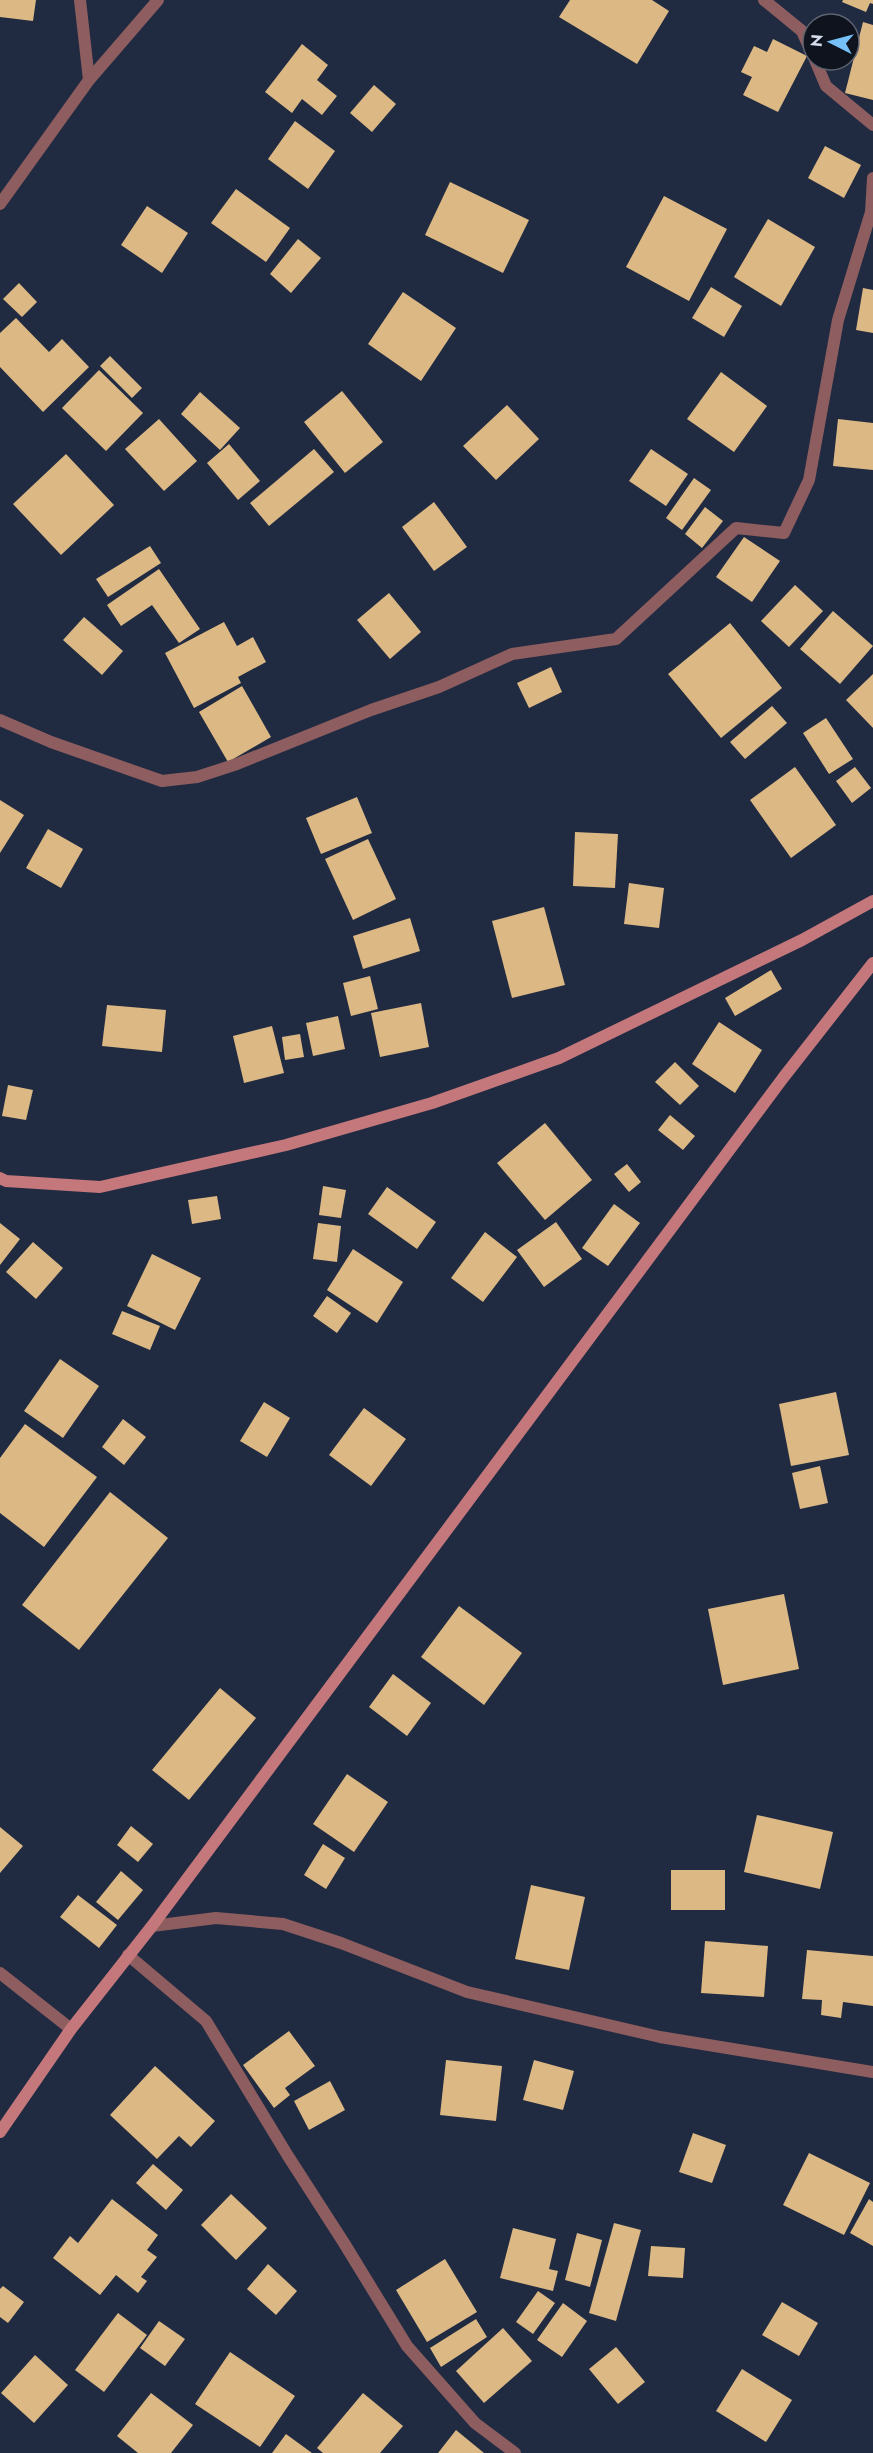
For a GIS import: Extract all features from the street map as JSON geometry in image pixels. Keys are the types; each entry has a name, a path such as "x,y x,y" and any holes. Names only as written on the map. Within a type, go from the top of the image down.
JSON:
{"street":[{"path":"80,0 89,81"},
{"path":"0,204 89,81 158,0"},
{"path":"764,0 801,30"},
{"path":"820,72 826,86 873,125"},
{"path":"0,720 51,742 162,781 197,777 237,765 371,710 439,687 512,654 616,639 736,528 784,533 809,480 838,320 871,212 873,178"},
{"path":"0,1178 6,1181 100,1187 286,1145 432,1103 559,1058 802,940 873,901"},
{"path":"0,2132 71,2029 152,1926 783,1078 873,963"},
{"path":"152,1926 216,1918 283,1924 341,1943 467,1992 660,2037 873,2072"},
{"path":"128,1955 206,2021 407,2346 475,2423 515,2453"},
{"path":"0,1973 71,2029"}],"building":[{"path":"0,0 36,0 33,21 0,17"},
{"path":"570,0 652,0 669,11 637,64 559,17"},
{"path":"843,0 873,0 873,4 870,3 866,12 842,2"},
{"path":"863,22 873,25 873,100 845,93 850,72 861,72"},
{"path":"773,39 801,53 801,68 778,112 743,95 752,77 741,72 754,46 767,52"},
{"path":"302,44 328,65 317,80 337,96 322,115 302,99 292,113 265,92"},
{"path":"374,85 396,104 372,132 350,113"},
{"path":"295,121 335,151 308,189 268,159"},
{"path":"825,146 861,165 844,198 808,178"},
{"path":"450,182 529,220 503,273 425,235"},
{"path":"236,189 290,228 266,262 211,223"},
{"path":"664,196 727,229 689,301 626,267"},
{"path":"147,206 188,233 162,273 121,245"},
{"path":"768,219 815,247 781,306 734,277"},
{"path":"298,239 321,258 291,293 270,274"},
{"path":"19,283 37,302 22,317 3,299"},
{"path":"711,287 742,306 724,337 692,318"},
{"path":"863,288 873,290 873,333 856,330"},
{"path":"403,292 456,328 421,381 368,344"},
{"path":"16,318 49,352 62,339 89,367 43,412 0,367 0,333"},
{"path":"110,356 142,388 132,398 100,366"},
{"path":"99,370 143,413 106,451 62,408"},
{"path":"721,372 767,406 734,452 687,419"},
{"path":"342,391 383,442 345,473 304,422"},
{"path":"200,392 240,428 220,450 181,414"},
{"path":"507,405 539,439 496,480 463,446"},
{"path":"159,419 197,461 164,491 125,449"},
{"path":"838,419 873,423 873,470 833,466"},
{"path":"229,444 260,481 238,500 207,463"},
{"path":"314,449 334,472 269,526 250,503"},
{"path":"651,449 688,474 666,506 629,481"},
{"path":"66,454 114,505 61,555 13,504"},
{"path":"694,478 711,490 682,530 666,518"},
{"path":"434,502 467,547 434,571 402,527"},
{"path":"705,507 723,521 702,548 685,534"},
{"path":"744,537 780,561 752,602 716,577"},
{"path":"150,546 161,563 108,597 96,579"},
{"path":"159,569 200,629 179,643 152,605 121,626 107,605"},
{"path":"795,585 823,611 789,647 761,621"},
{"path":"389,593 421,632 390,659 357,620"},
{"path":"833,611 873,646 840,684 800,649"},
{"path":"84,617 123,651 102,675 63,640"},
{"path":"224,622 237,646 253,637 266,662 238,677 241,683 194,708 165,653"},
{"path":"730,623 782,688 721,738 668,674"},
{"path":"551,667 562,692 529,708 517,683"},
{"path":"873,674 873,728 846,700"},
{"path":"242,686 271,737 228,762 199,712"},
{"path":"772,706 787,723 745,759 730,742"},
{"path":"826,718 853,759 829,774 803,733"},
{"path":"795,767 836,825 791,858 750,800"},
{"path":"855,767 871,788 852,803 836,781"},
{"path":"357,797 372,833 321,854 306,818"},
{"path":"0,800 24,815 0,853"},
{"path":"48,829 83,849 61,888 26,868"},
{"path":"575,832 618,834 615,888 573,886"},
{"path":"368,839 396,899 353,920 325,859"},
{"path":"629,883 664,888 659,928 624,924"},
{"path":"544,907 565,985 512,998 492,921"},
{"path":"410,918 420,951 363,969 353,936"},
{"path":"771,970 782,989 735,1016 725,998"},
{"path":"370,976 378,1009 351,1016 343,983"},
{"path":"421,1003 429,1047 380,1057 371,1013"},
{"path":"107,1005 166,1010 162,1052 102,1046"},
{"path":"338,1016 345,1049 313,1056 306,1023"},
{"path":"719,1022 762,1050 735,1093 692,1064"},
{"path":"272,1026 284,1073 244,1083 233,1036"},
{"path":"300,1034 304,1057 285,1060 282,1037"},
{"path":"675,1062 699,1086 680,1105 655,1082"},
{"path":"8,1085 33,1090 26,1120 2,1116"},
{"path":"670,1115 695,1136 683,1150 658,1130"},
{"path":"545,1123 592,1180 545,1220 497,1163"},
{"path":"627,1164 641,1182 629,1192 614,1174"},
{"path":"323,1186 346,1190 341,1218 319,1215"},
{"path":"387,1187 436,1222 417,1249 368,1214"},
{"path":"217,1196 221,1219 192,1224 188,1200"},
{"path":"614,1204 640,1223 608,1266 582,1248"},
{"path":"556,1222 582,1259 544,1287 517,1250"},
{"path":"0,1223 20,1239 0,1265"},
{"path":"318,1223 341,1226 337,1262 313,1259"},
{"path":"485,1232 517,1257 483,1302 451,1278"},
{"path":"33,1242 63,1268 36,1299 6,1272"},
{"path":"353,1249 403,1282 377,1323 327,1290"},
{"path":"152,1254 201,1278 175,1330 127,1306"},
{"path":"327,1296 351,1313 337,1333 313,1316"},
{"path":"122,1311 160,1326 150,1350 112,1334"},
{"path":"60,1359 99,1386 63,1438 24,1411"},
{"path":"836,1392 849,1455 791,1466 779,1404"},
{"path":"264,1402 290,1418 267,1457 240,1441"},
{"path":"364,1408 406,1439 371,1486 329,1455"},
{"path":"123,1419 146,1437 124,1465 102,1447"},
{"path":"25,1424 97,1477 44,1547 0,1513 0,1458"},
{"path":"820,1466 828,1503 800,1509 792,1473"},
{"path":"110,1492 168,1538 79,1650 22,1605"},
{"path":"784,1594 799,1669 723,1685 708,1609"},
{"path":"459,1606 522,1653 484,1705 421,1657"},
{"path":"393,1674 431,1703 407,1736 369,1707"},
{"path":"220,1688 256,1718 189,1800 152,1770"},
{"path":"347,1774 388,1802 354,1852 313,1824"},
{"path":"757,1815 833,1832 820,1889 744,1872"},
{"path":"131,1826 153,1844 138,1862 117,1845"},
{"path":"0,1827 23,1846 0,1873"},
{"path":"323,1844 345,1858 326,1889 304,1875"},
{"path":"671,1870 725,1870 725,1910 671,1910"},
{"path":"121,1871 143,1890 118,1920 96,1902"},
{"path":"531,1885 585,1897 569,1970 515,1959"},
{"path":"78,1895 117,1925 99,1948 60,1917"},
{"path":"705,1941 768,1946 764,1997 701,1993"},
{"path":"807,1950 873,1956 873,2006 843,2002 841,2018 821,2015 822,2000 802,1999"},
{"path":"289,2031 315,2066 285,2088 290,2095 274,2108 243,2065"},
{"path":"446,2060 502,2066 496,2121 440,2115"},
{"path":"534,2060 574,2071 563,2110 523,2100"},
{"path":"155,2066 215,2121 191,2147 179,2136 157,2159 110,2115"},
{"path":"330,2081 345,2110 309,2130 294,2101"},
{"path":"693,2133 726,2145 712,2183 679,2172"},
{"path":"809,2153 870,2183 844,2235 783,2205"},
{"path":"153,2164 183,2190 166,2210 136,2183"},
{"path":"231,2194 267,2228 236,2260 201,2225"},
{"path":"112,2199 158,2235 147,2250 157,2257 141,2277 147,2281 138,2293 116,2275 100,2295 53,2258 70,2236 78,2243"},
{"path":"869,2199 873,2202 873,2246 850,2233"},
{"path":"614,2223 641,2230 616,2321 589,2313"},
{"path":"513,2228 556,2239 549,2269 558,2271 553,2291 500,2278"},
{"path":"577,2233 602,2240 590,2287 565,2280"},
{"path":"651,2246 685,2248 683,2278 648,2276"},
{"path":"445,2259 477,2312 427,2342 396,2290"},
{"path":"268,2264 297,2291 276,2315 247,2289"},
{"path":"3,2286 24,2302 8,2323 0,2317 0,2289"},
{"path":"538,2291 555,2303 533,2334 516,2322"},
{"path":"782,2302 818,2323 799,2356 762,2335"},
{"path":"563,2303 587,2321 562,2357 537,2340"},
{"path":"118,2313 147,2335 104,2392 75,2370"},
{"path":"476,2319 487,2337 441,2367 430,2348"},
{"path":"159,2321 185,2339 165,2366 140,2348"},
{"path":"503,2328 532,2361 484,2403 456,2371"},
{"path":"616,2347 645,2382 618,2404 589,2369"},
{"path":"230,2352 295,2396 260,2447 195,2404"},
{"path":"35,2355 68,2385 34,2423 1,2393"},
{"path":"742,2369 792,2400 766,2442 716,2411"},
{"path":"151,2393 193,2425 171,2453 138,2453 117,2436"},
{"path":"363,2393 403,2426 380,2453 323,2453 317,2448"},
{"path":"456,2430 484,2453 438,2453"},
{"path":"286,2434 312,2453 272,2453"}]}
